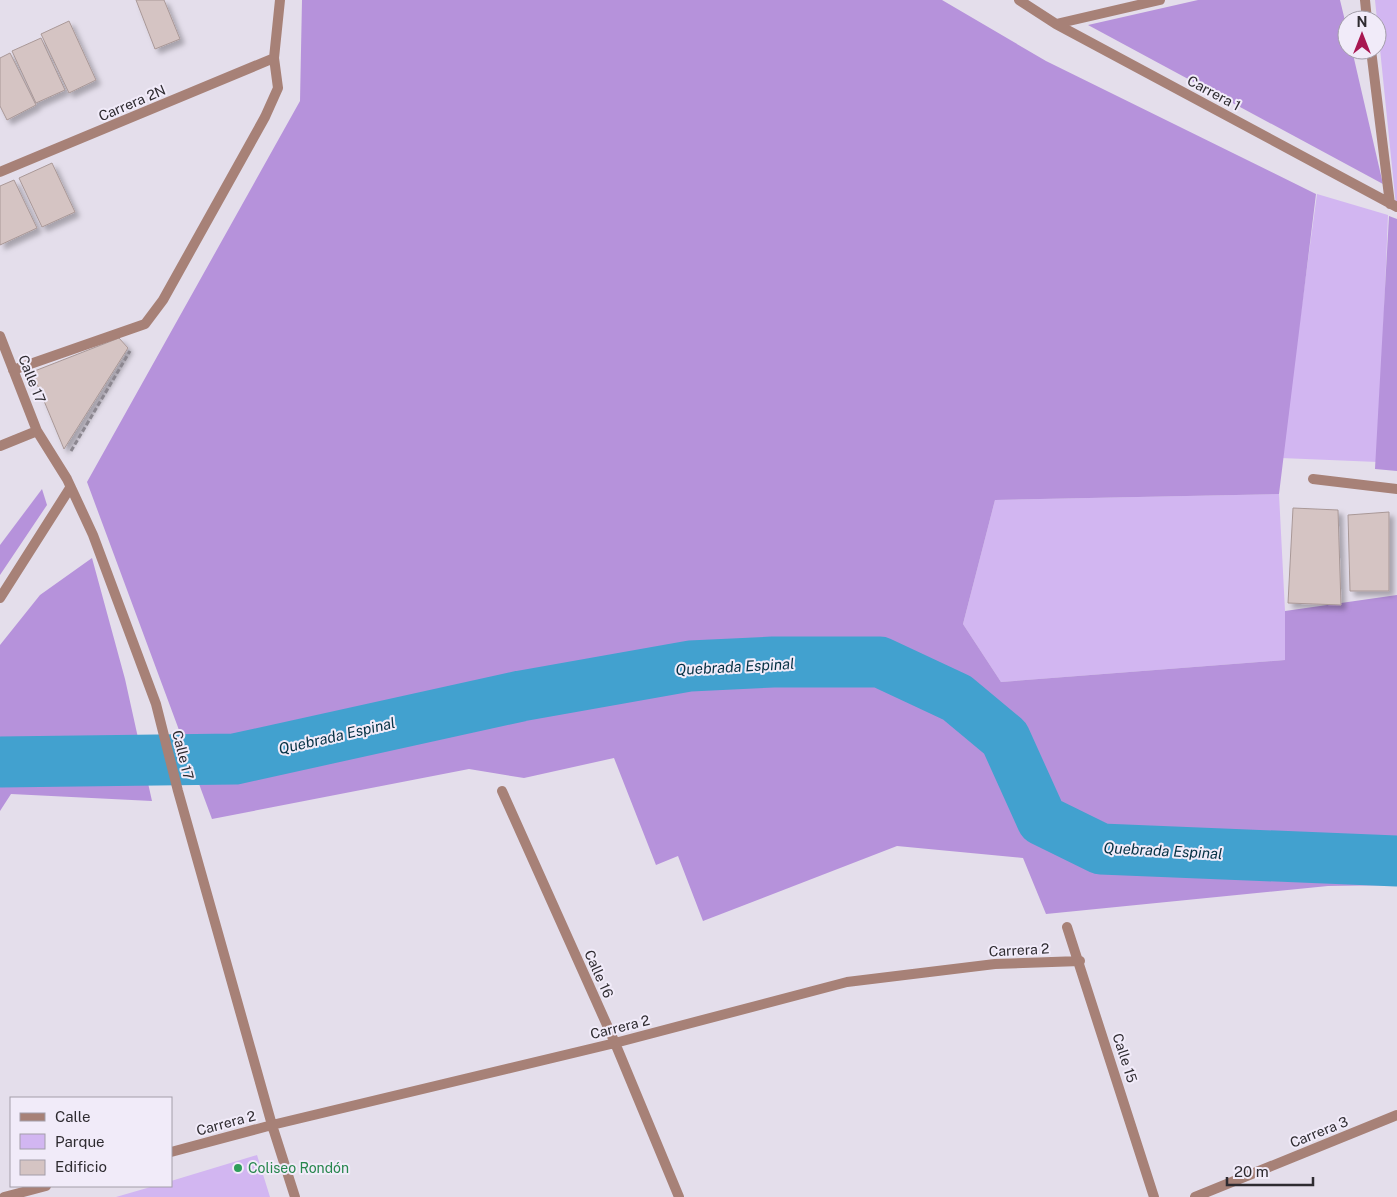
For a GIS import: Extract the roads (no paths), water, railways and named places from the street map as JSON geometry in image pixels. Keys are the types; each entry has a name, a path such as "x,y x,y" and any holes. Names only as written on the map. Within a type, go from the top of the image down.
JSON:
{"street":[{"path":"14,370 145,324 163,300 265,117 278,88 274,58 280,0"},
{"name":"Carrera 1","path":"1019,0 1056,24 1394,206"},
{"path":"1056,24 1160,0"},
{"name":"Carrera 2N","path":"0,172 274,58"},
{"path":"1372,60 1394,206"},
{"name":"Calle 17","path":"0,336 37,431 60,468 94,535 156,704 178,791 272,1125 295,1197"},
{"path":"0,446 37,431"},
{"path":"1313,480 1397,489"},
{"path":"0,598 70,488"},
{"name":"Calle 16","path":"502,791 615,1043 680,1197"},
{"name":"Calle 15","path":"1067,928 1080,961 1154,1197"},
{"name":"Carrera 2","path":"172,1152 272,1125 615,1043 848,982 995,964 1080,961"},
{"name":"Carrera 3","path":"1195,1197 1397,1115"},
{"path":"4,1197 42,1187"}],"waterway":[{"name":"Quebrada Espinal","path":"0,762 235,759 521,696 690,666 773,662 880,662 957,698 1005,738 1042,820 1101,849 1397,861"}],"place":[{"name":"Coliseo Rondón","path":"238,1168"}]}
